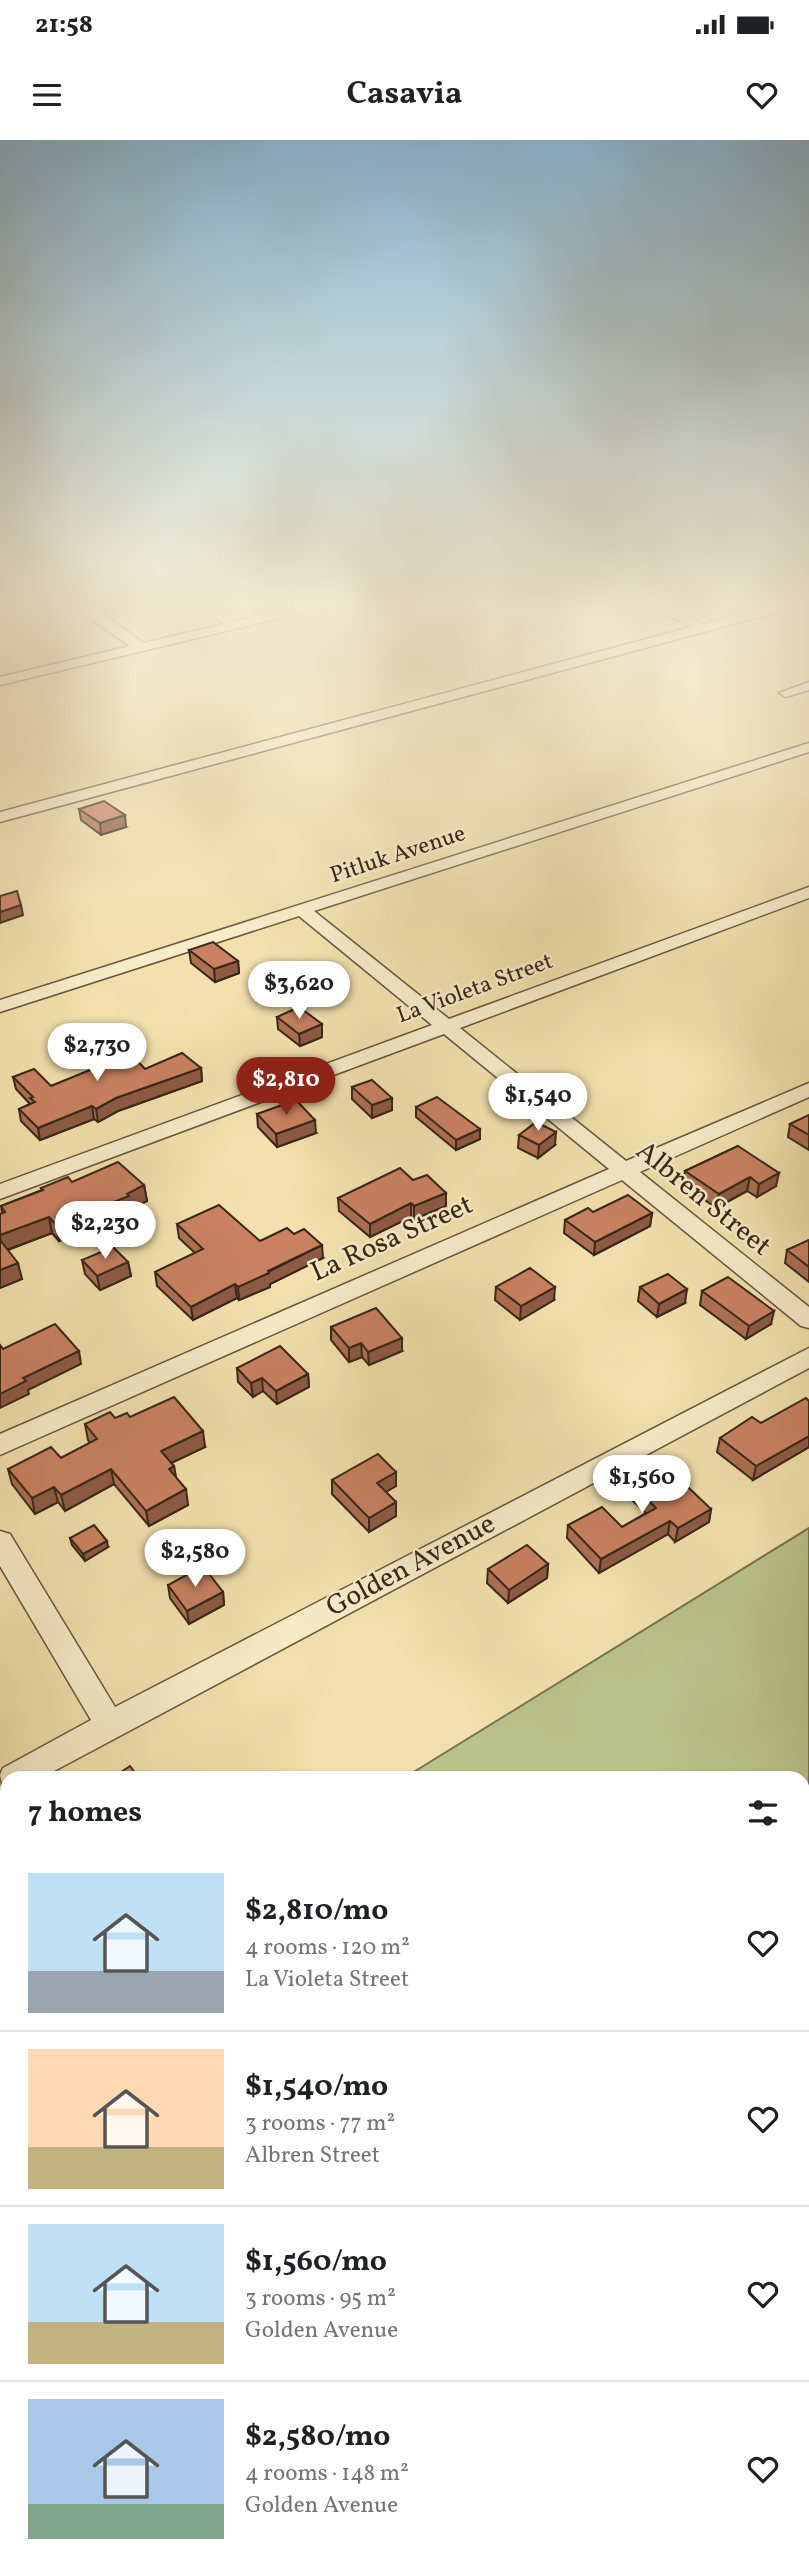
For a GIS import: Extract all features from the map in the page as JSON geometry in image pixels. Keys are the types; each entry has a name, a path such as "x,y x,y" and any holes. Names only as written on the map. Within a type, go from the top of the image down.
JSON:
{"street":[{"path":"0,817 378,715"},
{"name":"Pitluk Avenue","path":"0,1006 809,747"},
{"name":"La Violeta Street","path":"0,1192 809,892"},
{"name":"Albren Street","path":"301,909 809,1320"},
{"name":"La Rosa Street","path":"0,1445 809,1089"},
{"name":"Golden Avenue","path":"27,1771 809,1357"},
{"path":"0,1542 110,1725"}],"green space":[{"path":"809,1528 809,1771 415,1771"}],"building":[{"path":"104,801 125,815 100,823 79,809"},
{"path":"17,891 21,905 0,912 0,896"},
{"path":"213,942 238,961 214,969 189,950"},
{"path":"299,1007 322,1024 299,1034 277,1017"},
{"path":"117,1039 145,1069 182,1053 201,1068 116,1098 96,1109 92,1106 38,1128 19,1109 35,1102 13,1077 34,1069 51,1086 100,1066 92,1058 98,1056 91,1048"},
{"path":"372,1080 392,1098 372,1105 352,1087"},
{"path":"437,1097 480,1129 456,1140 416,1107"},
{"path":"296,1100 315,1120 276,1134 257,1114"},
{"path":"809,1115 809,1135 790,1124"},
{"path":"536,1122 556,1132 539,1145 519,1135"},
{"path":"738,1146 779,1173 759,1184 750,1177 719,1194 685,1171"},
{"path":"118,1162 144,1185 127,1194 129,1196 56,1225 49,1217 0,1235 0,1214 5,1212 1,1206 68,1177 72,1182"},
{"path":"400,1168 413,1180 427,1175 446,1193 414,1206 411,1203 370,1224 338,1198"},
{"path":"628,1195 652,1213 595,1242 565,1220 588,1208 593,1212"},
{"path":"219,1205 260,1241 287,1228 294,1234 304,1229 322,1245 268,1271 269,1273 238,1287 235,1284 191,1307 155,1272 203,1249 177,1224"},
{"path":"0,1240 18,1263 0,1270"},
{"path":"809,1240 809,1267 787,1250"},
{"path":"113,1247 128,1262 97,1276 82,1260"},
{"path":"530,1268 555,1287 521,1306 496,1287"},
{"path":"668,1274 687,1289 659,1304 640,1287"},
{"path":"728,1277 774,1311 749,1326 702,1291"},
{"path":"376,1308 402,1338 368,1352 361,1343 349,1348 331,1327"},
{"path":"55,1324 79,1351 23,1378 26,1381 0,1394 0,1345 3,1349"},
{"path":"280,1346 308,1374 276,1391 262,1378 251,1383 237,1368"},
{"path":"174,1397 203,1431 161,1451 174,1466 169,1469 186,1489 146,1511 111,1469 61,1495 54,1487 32,1498 8,1469 51,1447 61,1458 97,1439 85,1424 110,1412 115,1418 127,1413 130,1417"},
{"path":"806,1398 809,1401 809,1436 756,1466 720,1438 752,1417 761,1423"},
{"path":"378,1454 396,1472 377,1483 396,1502 369,1518 332,1480"},
{"path":"667,1467 711,1509 678,1528 670,1521 601,1559 568,1525 602,1507 622,1527 656,1508 633,1485"},
{"path":"94,1525 107,1541 83,1554 70,1538"},
{"path":"527,1545 548,1564 509,1590 488,1569"},
{"path":"203,1566 223,1592 187,1611 168,1585"}]}
